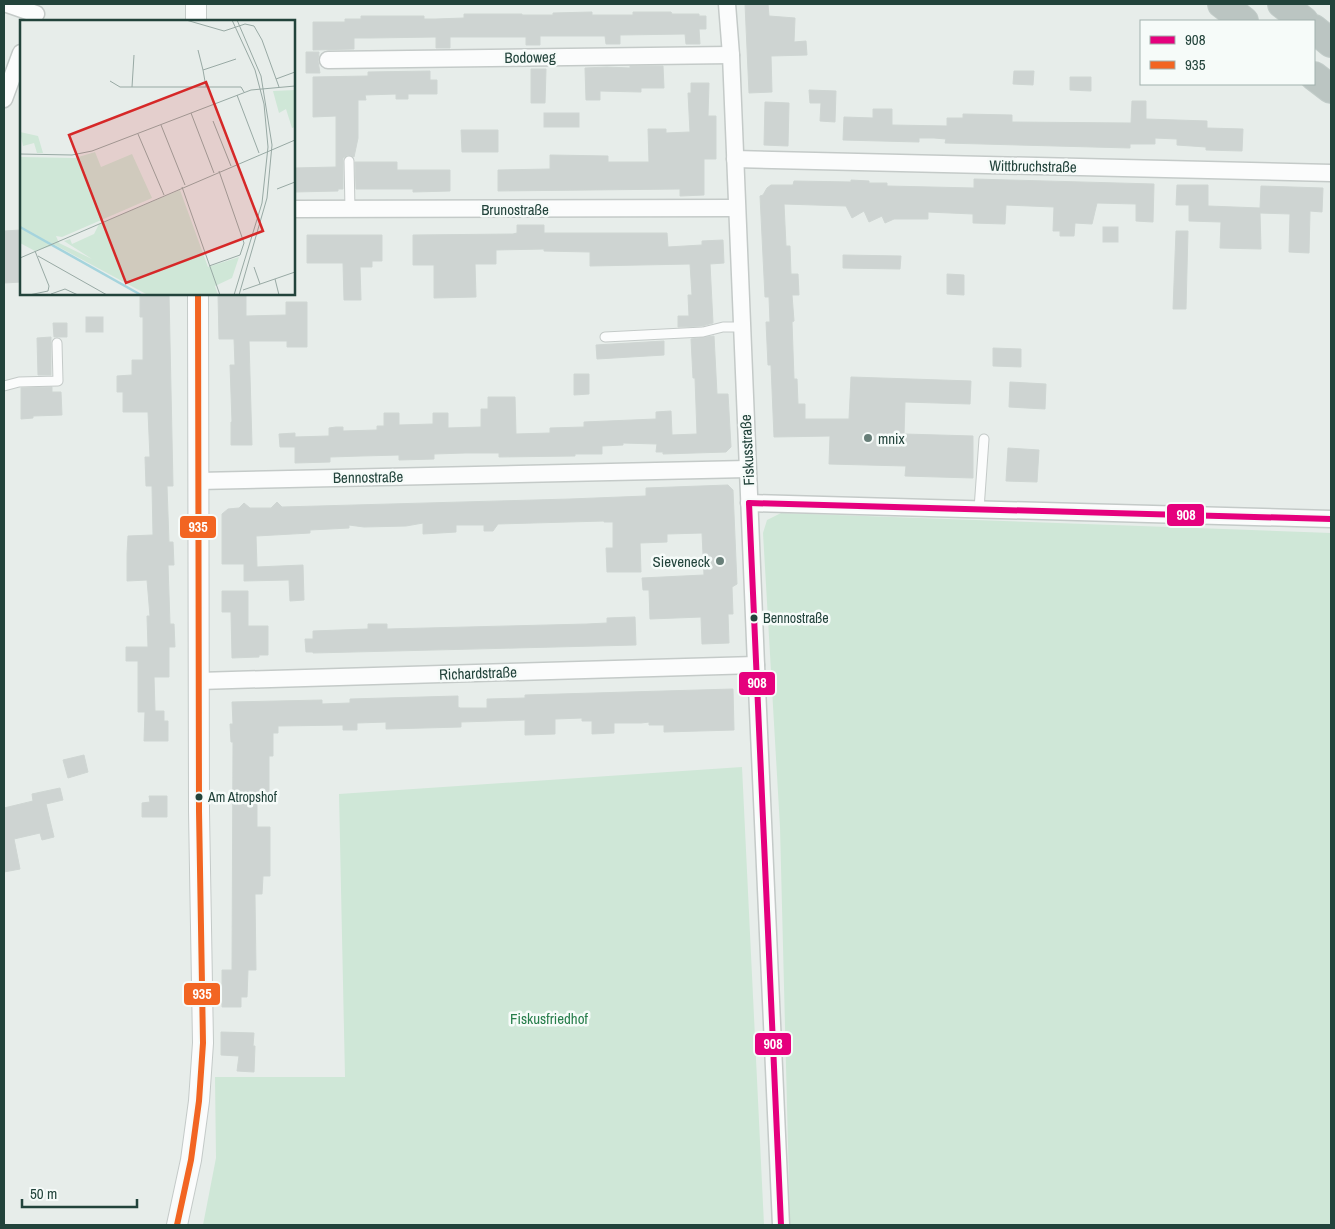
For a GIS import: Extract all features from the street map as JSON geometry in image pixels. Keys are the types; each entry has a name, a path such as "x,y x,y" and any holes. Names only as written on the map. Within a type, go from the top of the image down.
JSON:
{"highway":[{"path":"1222,4 1243,20"},
{"path":"1282,4 1303,20"},
{"path":"1315,30 1331,42"},
{"path":"1315,77 1331,90"}],"street":[{"path":"7,4 37,13"},
{"path":"196,4 196,20"},
{"name":"Fiskusstraße","path":"727,4 731,55 747,469 782,1225"},
{"name":"Bodoweg","path":"328,60 731,55"},
{"path":"4,99 20,56"},
{"name":"Wittbruchstraße","path":"735,160 1331,173"},
{"name":"Brunostraße","path":"295,209 736,208"},
{"path":"177,1225 192,1152 199,1101 203,1043 199,812 198,295"},
{"name":"Bennostraße","path":"198,480 747,469"},
{"path":"749,503 1331,519"},
{"name":"Richardstraße","path":"200,681 756,665"}],"lane":[{"path":"349,161 350,209"},
{"path":"605,337 703,332 723,327 741,327"},
{"path":"4,386 19,382 58,381 57,343"},
{"path":"979,509 984,439"}],"green space":[{"path":"781,513 1331,533 1331,1225 790,1225 780,827 763,533 767,520"},
{"name":"Fiskusfriedhof","path":"742,767 764,1225 203,1225 216,1158 215,1077 345,1077 339,794"}],"building":[{"path":"745,4 768,4 769,16 795,18 794,42 806,41 807,55 771,56 772,92 749,93"},
{"path":"592,12 592,15 633,15 633,12 699,14 699,16 706,16 706,29 699,29 700,44 686,44 685,34 620,35 620,44 606,44 605,36 540,36 540,45 526,45 526,37 450,37 450,48 436,48 436,37 354,38 354,49 313,50 313,22 345,22 345,19 361,19 361,16 424,16 424,19 436,19 464,18 464,14 553,15 553,13"},
{"path":"306,52 319,52 320,73 306,73"},
{"path":"630,66 663,66 664,88 641,88 641,92 600,91 600,100 586,100 585,68 630,68"},
{"path":"531,69 546,69 545,103 531,103"},
{"path":"430,71 430,80 437,80 437,94 408,94 408,99 396,99 396,94 365,95 366,100 358,100 358,138 354,157 348,155 343,158 343,189 338,189 338,191 295,192 295,168 336,167 336,116 313,117 313,77 368,76 368,72"},
{"path":"1014,71 1034,71 1033,85 1013,84"},
{"path":"1070,77 1091,77 1091,91 1070,90"},
{"path":"691,83 709,83 708,116 716,116 716,159 704,159 704,195 680,196 680,189 498,191 498,170 550,169 550,155 608,156 608,162 649,162 648,129 666,129 666,133 690,132 688,93 691,93"},
{"path":"809,90 836,91 835,122 820,121 821,103 810,103"},
{"path":"1132,101 1146,101 1146,119 1207,121 1207,128 1243,129 1242,151 1206,150 1206,147 1177,145 1177,139 1155,138 1155,144 1130,144 1130,148 945,143 946,139 934,138 919,138 919,142 843,140 844,117 873,118 873,109 892,109 892,125 947,126 947,118 963,118 963,114 1012,115 1012,122 1131,123"},
{"path":"765,102 789,103 788,146 764,145"},
{"path":"544,113 579,113 579,127 544,127"},
{"path":"461,130 498,130 498,152 462,152"},
{"path":"355,162 397,162 397,170 450,170 450,191 413,192 413,189 356,189"},
{"path":"974,179 1154,184 1153,222 1136,221 1136,204 1097,203 1092,224 1075,223 1074,236 1060,236 1060,231 1053,231 1054,207 1006,205 1005,224 973,223 973,214 928,212 928,219 894,219 885,223 882,216 869,222 864,211 852,218 846,206 784,204 786,246 790,246 791,274 798,274 799,295 792,295 794,379 797,379 798,404 805,404 805,419 849,419 851,377 971,381 970,404 905,402 904,434 973,436 973,478 905,476 906,466 829,464 830,436 774,437 771,365 768,365 766,322 770,322 769,297 765,297 760,196 771,185 793,185 794,181 851,182 851,180 887,183 887,186 974,188"},
{"path":"1177,185 1208,185 1208,206 1260,208 1261,186 1323,188 1322,212 1310,211 1309,253 1289,252 1290,214 1260,213 1261,249 1220,248 1221,222 1189,221 1189,205 1176,205"},
{"path":"517,225 544,225 544,233 667,233 668,247 702,245 702,241 723,240 724,263 710,264 713,323 702,326 678,327 678,316 689,316 688,295 692,295 690,264 590,266 590,252 544,251 544,249 496,250 496,264 475,264 476,297 434,298 434,265 413,265 413,235 513,234 517,233"},
{"path":"1103,227 1118,227 1118,242 1103,242"},
{"path":"20,230 20,282 4,283 4,231"},
{"path":"1176,231 1188,231 1186,309 1173,309"},
{"path":"307,235 382,235 382,261 372,261 372,267 360,267 361,300 344,300 343,263 307,263"},
{"path":"843,255 901,256 900,269 843,268"},
{"path":"947,274 964,275 964,295 947,294"},
{"path":"140,295 169,295 173,486 167,486 169,542 173,542 174,565 168,565 170,624 174,624 175,647 169,647 169,677 154,677 155,711 164,711 164,721 168,721 168,741 144,741 145,712 138,712 138,661 126,661 126,647 148,647 147,616 150,616 147,580 127,581 128,536 153,535 152,486 146,486 145,457 150,457 148,412 123,412 123,392 117,392 117,376 132,375 132,360 143,360 143,317 140,317"},
{"path":"218,295 246,295 246,316 286,315 286,302 307,302 307,347 287,347 287,341 249,341 252,445 231,445 230,365 235,365 234,339 219,339"},
{"path":"86,317 103,317 103,332 86,332"},
{"path":"53,323 67,323 67,337 54,337"},
{"path":"714,336 717,394 728,394 731,447 726,452 663,454 663,452 656,452 657,444 623,443 623,445 602,446 602,454 575,454 575,456 499,457 499,453 465,453 434,454 434,459 399,460 399,455 361,456 330,457 330,462 295,463 295,447 280,447 279,434 295,433 295,437 329,436 329,428 336,427 343,427 343,431 377,430 377,426 384,426 384,413 399,413 399,425 433,424 433,413 448,413 448,428 481,427 481,409 488,409 488,397 515,397 516,434 550,433 550,428 584,427 584,422 656,419 656,412 671,411 672,435 697,434 695,378 693,378 691,339"},
{"path":"51,337 51,375 38,375 37,338"},
{"path":"664,341 664,355 597,359 596,345"},
{"path":"993,348 1021,349 1021,367 993,366"},
{"path":"574,374 589,374 589,394 574,395"},
{"path":"1010,382 1046,384 1045,409 1009,407"},
{"path":"52,387 52,392 61,392 62,415 33,416 33,418 21,419 21,388"},
{"path":"1008,448 1039,450 1037,482 1006,481"},
{"path":"728,485 733,490 737,584 732,587 733,614 728,614 729,643 702,644 701,617 650,619 649,590 643,590 642,578 704,575 702,533 667,534 667,542 640,543 641,572 607,572 606,548 613,548 613,522 604,521 498,524 493,531 484,531 484,525 456,525 456,532 423,534 423,523 406,526 364,527 349,525 349,528 310,530 310,533 256,536 257,567 303,565 304,600 290,601 289,580 244,581 244,564 222,564 222,514 228,509 239,508 244,503 250,508 271,508 277,502 282,507 570,499 646,496 646,488"},
{"path":"222,591 248,591 248,626 268,626 268,655 232,658 231,612 222,612"},
{"path":"635,617 636,645 306,652 305,639 313,639 313,631 368,629 368,624 387,624 387,629 587,624 607,623 607,618"},
{"path":"733,689 734,730 664,732 664,725 649,725 649,722 614,723 614,733 592,734 592,721 582,721 582,718 555,719 555,734 525,735 525,720 461,722 461,727 386,729 386,722 357,723 357,730 343,730 343,725 278,726 278,733 273,733 273,756 269,756 269,796 257,796 257,827 270,827 270,876 263,876 262,894 255,894 256,970 248,970 247,997 241,997 241,1007 222,1007 222,970 232,970 233,742 231,742 230,724 233,724 232,702 322,700 322,704 350,703 350,699 458,696 458,707 460,708 487,708 487,699 525,698 525,695"},
{"path":"84,755 88,772 68,778 63,760"},
{"path":"60,788 63,800 46,804 54,837 42,840 40,833 14,839 20,869 4,872 4,808 33,801 32,794"},
{"path":"149,796 167,796 167,817 142,817 142,803 150,802"},
{"path":"221,1032 254,1033 254,1072 237,1071 239,1056 221,1055"}],"transit line":[{"name":"935","path":"177,1225 191,1160 199,1101 203,1043 199,811 198,295"},
{"name":"908","path":"749,503 781,1225"},
{"name":"908","path":"749,503 1331,519"}],"place":[{"name":"mnix","path":"868,438"},
{"name":"Sieveneck","path":"720,561"},
{"name":"Bennostraße","path":"754,618"},
{"name":"Am Atropshof","path":"199,797"}]}
